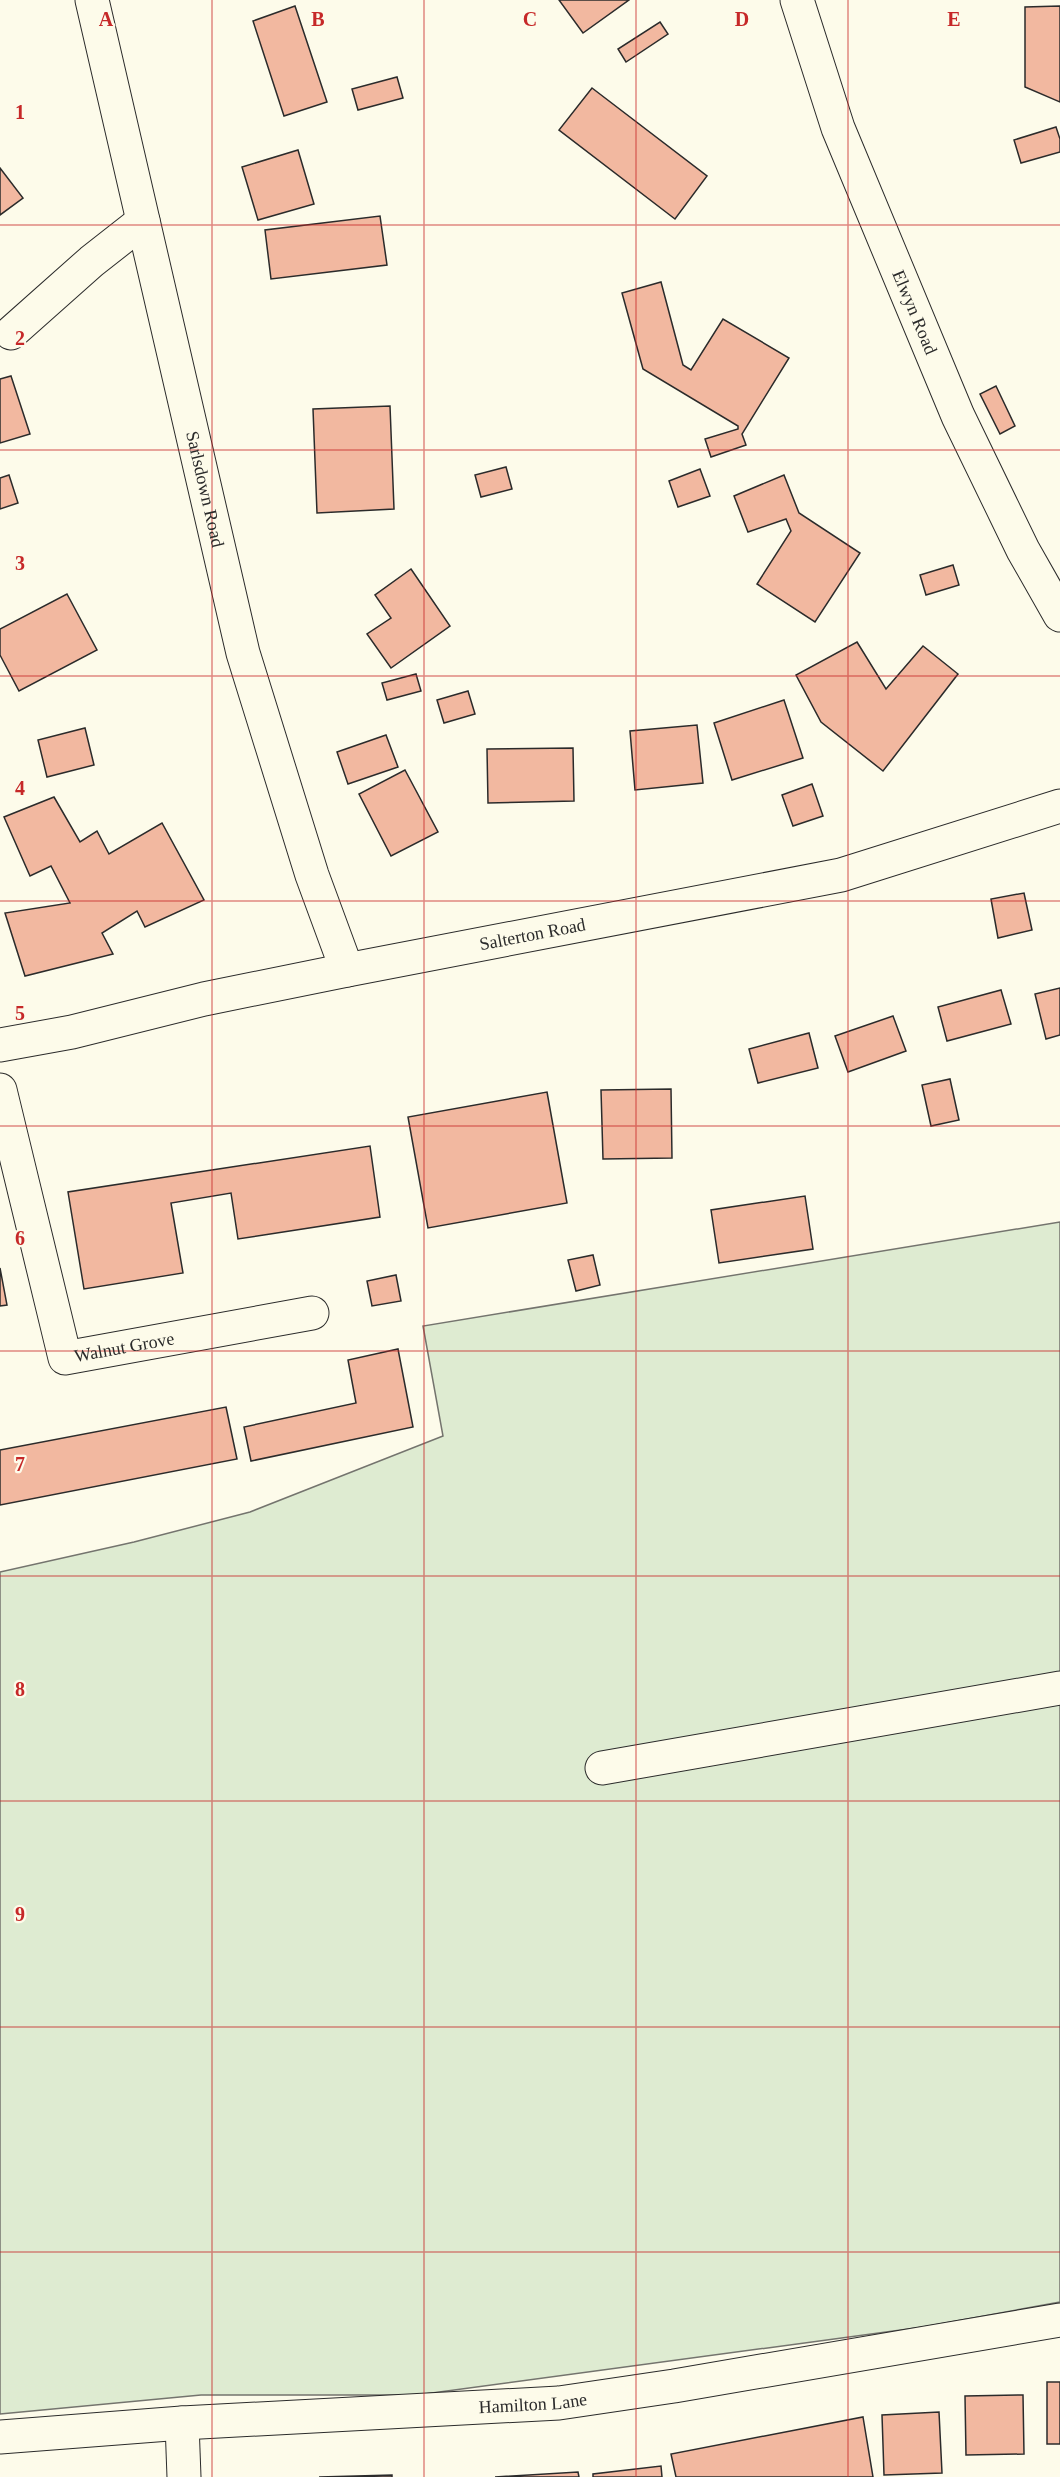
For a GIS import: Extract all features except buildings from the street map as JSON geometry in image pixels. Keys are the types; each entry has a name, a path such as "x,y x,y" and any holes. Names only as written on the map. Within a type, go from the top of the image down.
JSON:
{"street":[{"name":"Sarlsdown Road","path":"92,0 243,653 312,875 346,970"},
{"name":"Elwyn Road","path":"797,0 838,128 958,416 1023,550 1060,615"},
{"path":"11,333 92,261 143,221"},
{"name":"Salterton Road","path":"0,1045 72,1032 204,999 346,970 841,875 1060,806"},
{"name":"Walnut Grove","path":"0,1090 65,1358 312,1313"},
{"path":"602,1768 1060,1688"},
{"name":"Hamilton Lane","path":"0,2437 182,2423 559,2403 674,2386 1060,2320"},
{"path":"182,2423 184,2477"}],"green space":[{"path":"1060,1222 1060,2302 923,2327 417,2395 201,2395 0,2414 0,1572 134,1542 250,1512 443,1436 423,1326"}]}
